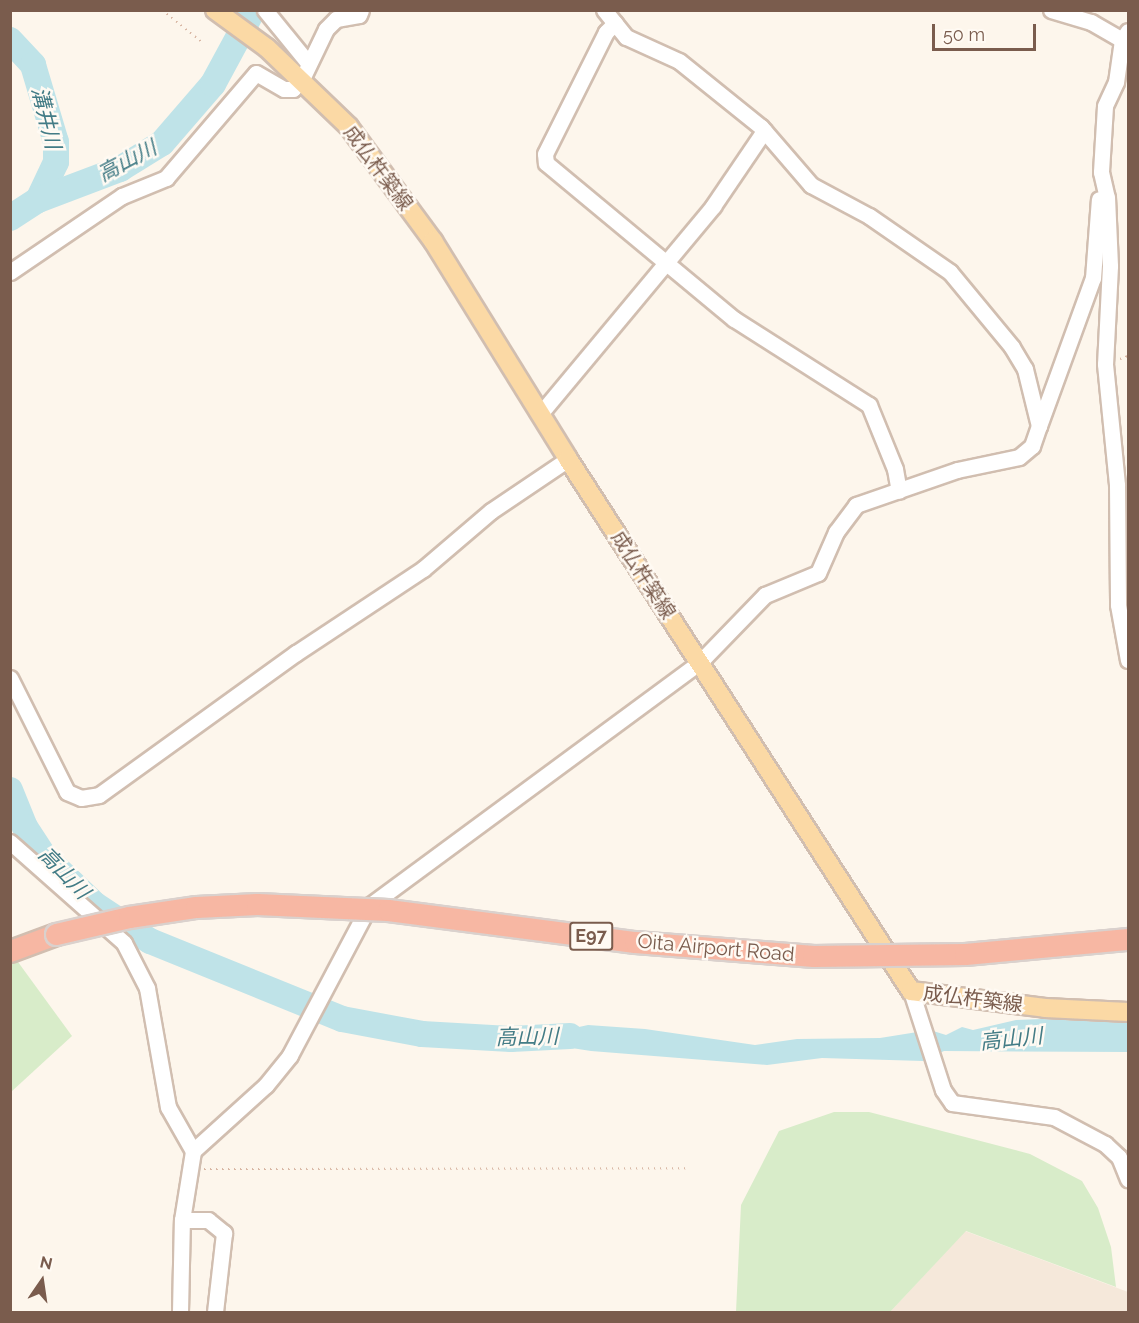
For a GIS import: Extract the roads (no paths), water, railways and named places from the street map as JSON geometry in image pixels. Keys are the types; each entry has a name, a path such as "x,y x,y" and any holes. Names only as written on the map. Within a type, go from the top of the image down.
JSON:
{"highway":[{"name":"Oita Airport Road","path":"10,950 56,934 129,917 196,907 257,904 388,910 635,942 813,956 965,954 1128,939"}],"main road":[{"name":"成仏杵築線","path":"218,13 267,48 305,71 433,241 568,459 912,991 1045,1008 1128,1012"}],"street":[{"path":"10,272 122,196 166,178 256,73 284,89 293,89 305,71 326,28 336,19 359,15 361,10"},
{"path":"604,10 626,38 679,61 764,131 811,185 869,216 950,272 1012,347 1025,369 1039,426"},
{"path":"180,1312 182,1220 193,1151 266,1085 304,1030 346,945 369,906 394,885 699,663 765,595 818,573 836,532 856,505 957,470 1019,457 1032,446 1093,278 1105,106 1122,84 1125,36 1091,22 1051,10"},
{"path":"269,15 305,71"},
{"path":"615,23 606,32 545,154 546,163 734,319 869,405 895,469 899,491"},
{"path":"540,414 713,206 764,131"},
{"path":"1101,172 1107,197 1110,266 1105,364 1117,485 1118,605 1128,660"},
{"path":"10,678 67,792 81,798 99,795 296,653 423,569 491,511 568,459"},
{"path":"10,842 124,944 147,988 168,1107 193,1151"},
{"path":"912,991 943,1090 952,1103 1054,1117 1080,1129 1119,1157 1128,1179"},
{"path":"182,1220 208,1220 224,1233 215,1312"}],"water":[{"path":"1016,1020 1128,1023 1128,1052 944,1051 923,1061 822,1058 767,1065 591,1051 520,1040 588,1025 645,1029 755,1045 797,1039 880,1038 930,1030 946,1035 962,1027 973,1030"}],"waterway":[{"name":"高山川","path":"10,218 38,200 120,169 162,143 213,84 253,10"},
{"name":"溝井川","path":"10,40 33,65 56,142 56,162 38,200"},
{"name":"高山川","path":"10,790 25,827 43,855 94,904 150,941 342,1019 422,1034 511,1039 570,1036"}]}
